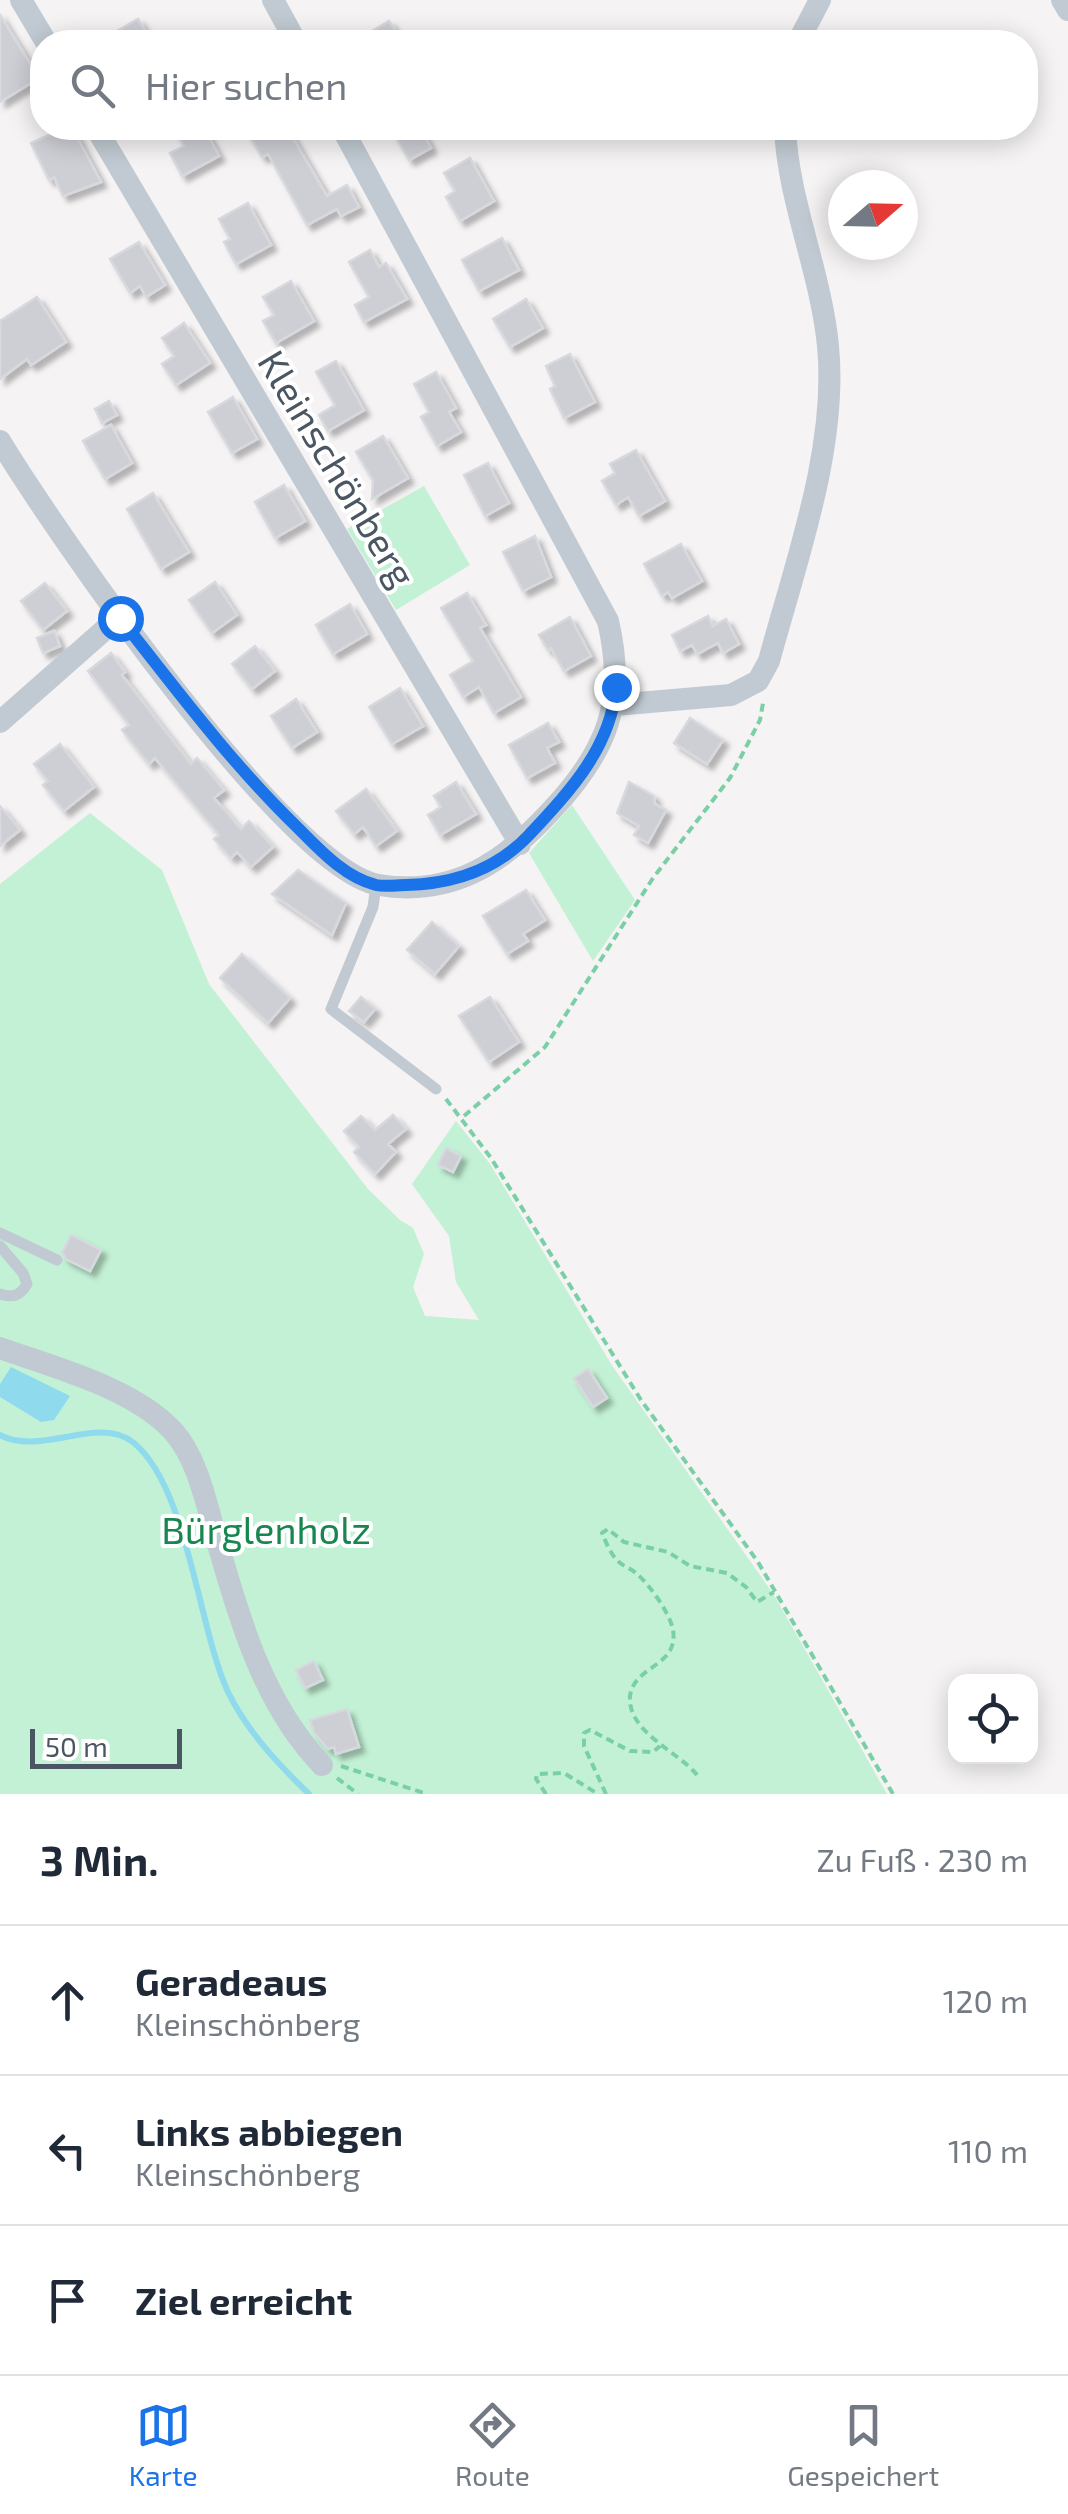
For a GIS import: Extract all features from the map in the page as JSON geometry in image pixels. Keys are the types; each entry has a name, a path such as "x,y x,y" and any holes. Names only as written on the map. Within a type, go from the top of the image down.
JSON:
{"street":[{"path":"21,0 39,30"},
{"path":"273,0 289,30"},
{"path":"804,30 820,0"},
{"path":"1062,0 1068,10"},
{"name":"Kleinschönberg","path":"103,140 520,844"},
{"path":"0,441 120,618 250,782 335,864 376,884 440,884 484,870 520,844 564,797 600,746 615,704 616,656 608,620 348,140"},
{"path":"615,704 730,696 758,680 769,662 805,524 823,443 829,392 823,306 787,140"},
{"path":"0,722 120,618"},
{"path":"0,1348 128,1398 173,1431 194,1468 225,1569 268,1686 286,1720 322,1765"}],"lane":[{"path":"376,884 373,907 331,1009 436,1088"},
{"path":"0,1234 57,1260"},
{"path":"0,1246 24,1273 27,1284 18,1295 0,1294"}],"path":[{"path":"758,680 765,692 760,720 730,778 653,878 545,1047 461,1115 631,1384 758,1562 893,1794"},
{"path":"697,1775 688,1764 660,1746 632,1713 630,1698 634,1684 664,1662 674,1646 673,1627 637,1574 618,1562 602,1533 608,1529 624,1542 668,1552 690,1566 726,1573 746,1586 757,1602 776,1592"},
{"path":"606,1794 584,1746 584,1733 590,1730 630,1752 653,1752 660,1746"},
{"path":"322,1765 332,1762 427,1794"},
{"path":"546,1794 537,1774 564,1773 598,1794"}],"green space":[{"path":"424,486 470,565 396,610 347,529"},
{"path":"572,805 635,900 593,961 529,853"},
{"name":"Bürglenholz","path":"90,813 162,870 209,984 368,1189 413,1228 424,1254 413,1287 425,1316 479,1320 456,1282 449,1236 412,1184 456,1121 490,1164 613,1367 774,1595 887,1794 0,1794 0,884"}],"water":[{"path":"11,1367 70,1396 54,1420 41,1422 0,1397 0,1384"}],"building":[{"path":"0,15 30,63 30,84 0,102"},
{"path":"138,19 145,30 119,30"},
{"path":"389,21 395,30 374,30"},
{"path":"78,140 101,182 63,196 54,177 49,180 31,143"},
{"path":"181,140 210,140 219,156 182,176 170,153 184,146"},
{"path":"252,140 294,140 327,196 347,185 359,207 341,216 337,209 307,225 268,154 262,157"},
{"path":"398,140 427,140 431,148 409,160"},
{"path":"470,158 494,201 460,221 446,197 455,191 444,173"},
{"path":"248,203 271,245 236,264 224,242 230,239 219,219"},
{"path":"502,238 519,270 479,291 462,260"},
{"path":"139,242 165,285 146,297 140,286 130,293 110,259"},
{"path":"370,250 379,267 386,263 407,299 364,322 355,305 369,297 349,262"},
{"path":"291,281 314,321 276,343 263,321 274,315 263,297"},
{"path":"37,297 66,342 31,365 27,359 0,379 0,321"},
{"path":"526,299 543,328 510,347 493,319"},
{"path":"184,323 210,363 176,385 162,364 174,356 162,338"},
{"path":"570,354 595,402 564,418 550,389 555,386 546,366"},
{"path":"336,361 364,410 328,431 319,415 335,405 316,372"},
{"path":"436,372 456,408 449,412 461,432 437,446 421,417 429,412 414,384"},
{"path":"233,397 257,439 232,453 208,412"},
{"path":"109,401 117,415 102,423 95,409"},
{"path":"111,425 132,463 105,479 83,441"},
{"path":"383,436 408,478 372,499 373,480 356,452"},
{"path":"636,450 665,501 639,516 628,497 616,505 602,481 615,473 610,464"},
{"path":"488,463 509,503 485,516 464,475"},
{"path":"284,485 305,521 275,538 255,502"},
{"path":"153,493 189,552 161,569 127,509"},
{"path":"535,536 551,577 523,591 503,552"},
{"path":"681,544 702,581 672,598 668,592 662,596 644,564"},
{"path":"215,582 237,615 212,633 189,600"},
{"path":"45,583 67,611 43,630 21,601"},
{"path":"467,593 486,625 480,628 521,697 494,713 479,687 463,697 450,675 473,661 441,608"},
{"path":"350,604 367,634 333,654 316,625"},
{"path":"708,616 713,626 726,619 739,644 723,653 718,643 697,654 692,645 680,651 672,635"},
{"path":"570,617 591,656 564,671 539,635"},
{"path":"54,631 60,646 43,653 37,638"},
{"path":"255,646 275,671 252,689 232,664"},
{"path":"111,653 125,672 122,675 191,764 197,758 224,790 214,798 241,829 249,821 273,847 251,867 237,852 231,858 214,839 219,835 155,758 149,764 122,730 129,725 88,671"},
{"path":"400,688 423,726 392,744 369,707"},
{"path":"296,699 317,732 292,748 271,716"},
{"path":"690,718 723,740 707,764 674,743"},
{"path":"548,723 559,742 547,748 555,763 527,778 509,745"},
{"path":"60,744 94,787 64,811 43,785 48,781 34,764"},
{"path":"456,782 476,814 440,835 428,815 441,807 434,796"},
{"path":"629,782 654,796 655,804 666,810 648,843 634,835 639,826 617,813"},
{"path":"366,789 397,831 376,846 363,827 354,834 336,811"},
{"path":"0,806 20,830 0,846"},
{"path":"298,870 346,903 332,935 272,894"},
{"path":"526,890 545,920 523,934 528,941 507,954 483,916"},
{"path":"432,922 459,946 435,974 407,950"},
{"path":"242,954 290,998 268,1023 220,978"},
{"path":"361,997 375,1009 364,1022 349,1011"},
{"path":"490,997 519,1042 489,1062 459,1016"},
{"path":"393,1115 406,1129 388,1144 396,1152 375,1174 354,1152 359,1147 344,1131 361,1116 375,1130"},
{"path":"446,1148 461,1156 453,1172 438,1165"},
{"path":"71,1235 101,1250 90,1271 62,1253"},
{"path":"588,1369 607,1398 593,1407 574,1378"},
{"path":"314,1661 323,1680 305,1688 296,1670"},
{"path":"347,1709 359,1747 336,1754 334,1747 328,1749 314,1733 310,1720"}],"waterway":[{"path":"0,1435 33,1441 104,1433 120,1435 134,1443 152,1464 180,1524 228,1692 264,1746 309,1794"}],"route":[{"path":"120,618 250,782 335,864 376,884 440,884 484,870 520,844 564,797 600,746 615,704 616,687"}]}
